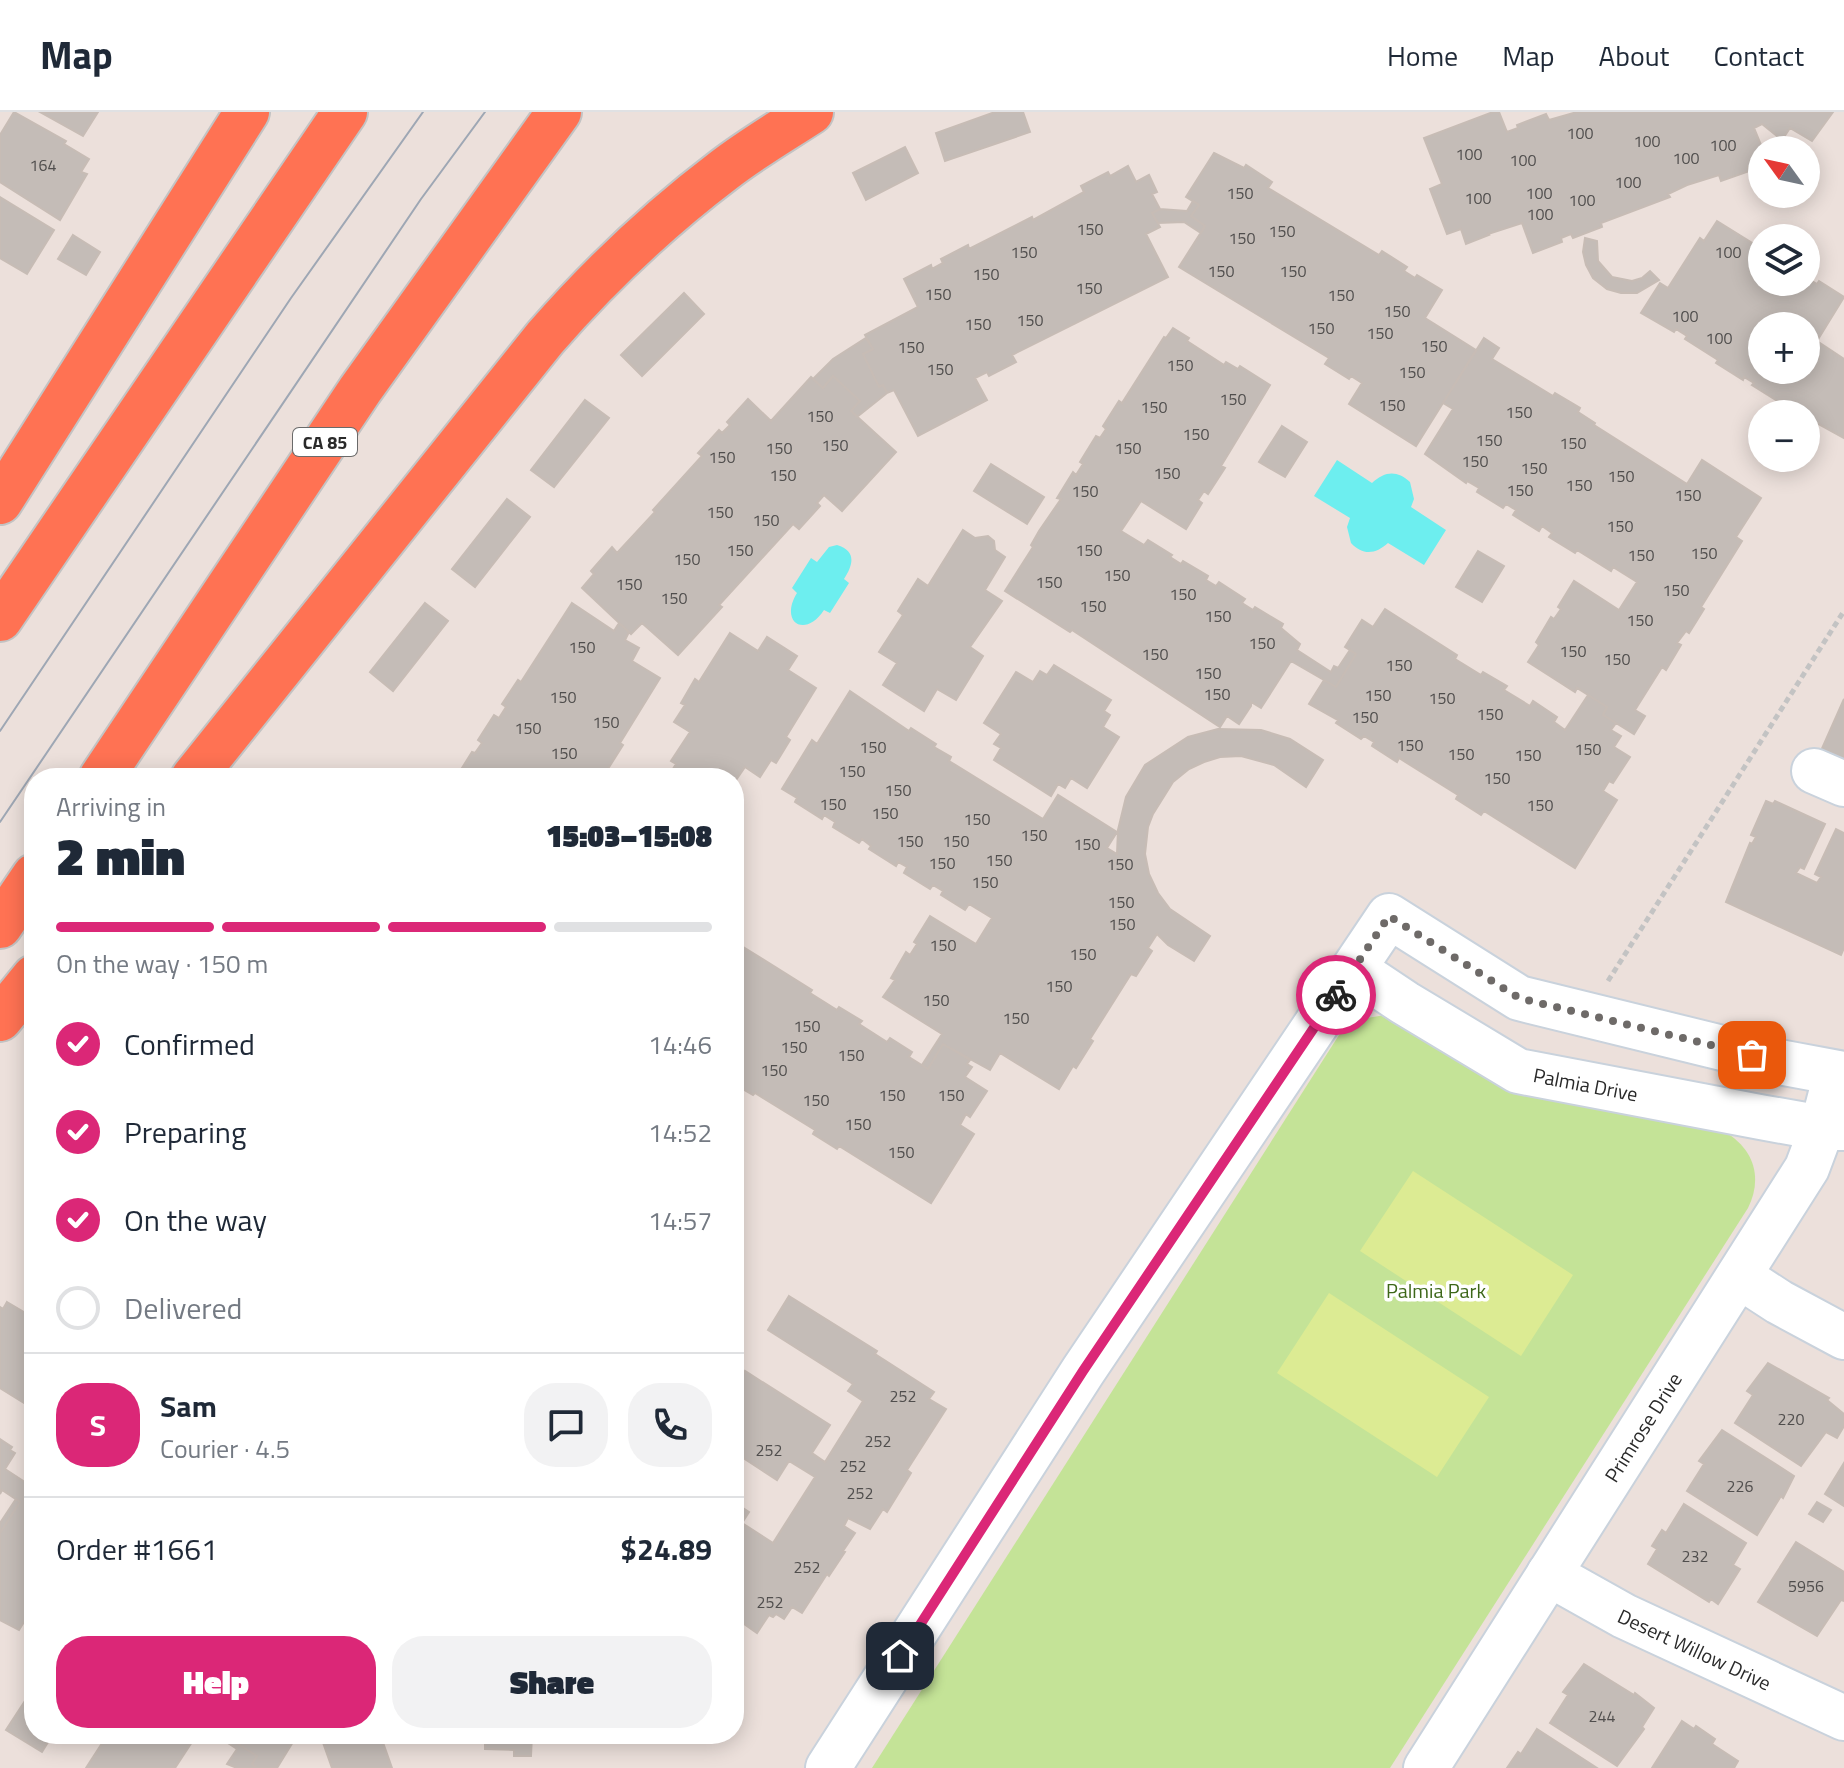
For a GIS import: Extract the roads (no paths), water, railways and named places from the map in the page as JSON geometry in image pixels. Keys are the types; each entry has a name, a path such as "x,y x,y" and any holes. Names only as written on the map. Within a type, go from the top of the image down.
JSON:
{"highway":[{"path":"0,502 247,112"},
{"path":"0,619 345,112"},
{"name":"CA 85","path":"108,768 360,390 559,112"},
{"path":"201,768 590,286 726,168 811,112"},
{"path":"0,926 24,891"},
{"path":"0,1019 24,989"}],"street":[{"path":"828,1768 1083,1371 1389,916 1519,998 1840,1074"},
{"name":"Palmia Drive","path":"1354,969 1518,1071 1833,1128"},
{"name":"Primrose Drive","path":"1426,1768 1833,1128 1840,1074"},
{"path":"1739,1276 1844,1337"},
{"name":"Desert Willow Drive","path":"1549,1574 1624,1616 1844,1718"}],"water":[{"path":"1337,460 1372,483 1391,474 1400,475 1410,482 1414,499 1411,507 1446,530 1424,565 1388,543 1370,552 1360,550 1351,543 1347,527 1350,518 1314,496"},
{"path":"837,545 850,555 850,569 844,579 849,583 830,613 824,610 809,624 797,623 791,612 797,593 792,588 811,558 817,562 829,547"}],"tram line":[{"path":"0,731 291,298 423,112"},
{"path":"36,768 421,199 485,112"},
{"path":"0,822 24,786"}],"park label":[{"name":"Palmia Park","path":"1436,1290"}]}
